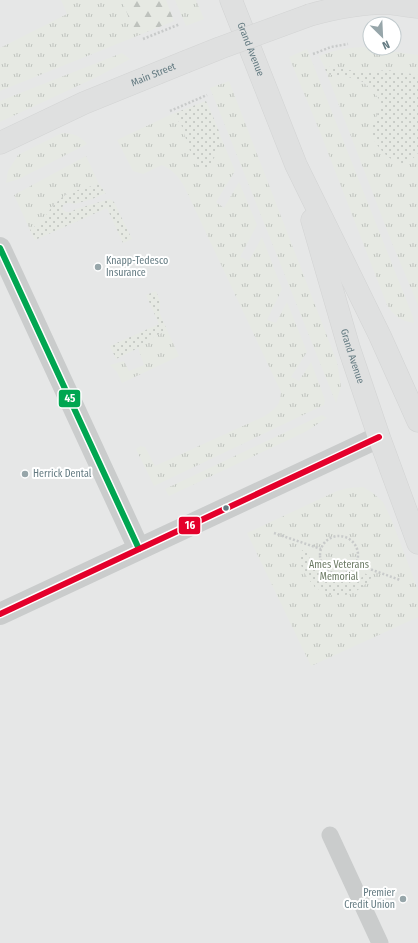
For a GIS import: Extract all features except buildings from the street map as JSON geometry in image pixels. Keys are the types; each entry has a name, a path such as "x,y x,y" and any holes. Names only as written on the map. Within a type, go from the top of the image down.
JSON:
{"main road":[{"name":"Grand Avenue","path":"231,0 296,165 417,413"},
{"name":"Main Street","path":"0,143 84,103 235,42 310,14 345,6 362,4 388,3 418,7"},
{"name":"Grand Avenue","path":"296,165 349,348 379,437 418,543"}],"street":[{"path":"0,248 139,549"},
{"path":"0,614 379,437"}],"lane":[{"path":"330,835 380,943"}],"path":[{"path":"143,39 180,24"},
{"path":"313,54 331,47 348,44"},
{"path":"170,111 207,95"},
{"path":"274,533 321,549"},
{"path":"334,537 346,537 352,541 358,552 356,564 347,573 341,574 329,572 321,562 321,549 324,544 334,537"},
{"path":"356,564 400,580"}],"shaded area":[{"path":"0,0 418,0 418,943 0,943"}],"green space":[{"path":"61,0 122,0 133,29 142,34 0,91 0,48 67,14"},
{"path":"122,0 166,0 174,21 142,34 133,29"},
{"path":"175,0 196,0 204,19 186,26"},
{"path":"362,47 362,56 402,56 402,53 418,55 418,75 388,70 362,72 324,66 319,56 330,52"},
{"path":"307,49 413,317 414,323 405,321 398,317 387,305 320,132 289,57"},
{"path":"122,53 130,59 99,76 0,122 0,101"},
{"path":"324,66 362,72 388,70 418,75 418,153 415,157 405,163 398,162 388,157 379,148 373,138 372,131 374,123 382,107 379,99 366,84 347,77 327,74"},
{"path":"327,74 354,79 362,82 370,88 381,103 382,107 378,116 412,159 418,153 418,305 392,243"},
{"path":"229,81 337,362 341,386 336,403 210,88"},
{"path":"206,101 220,133 219,145 216,154 207,168 198,167 191,154 181,124 172,114"},
{"path":"172,114 181,124 186,136 216,151 220,135 235,171 216,202 224,208 239,182 257,225 240,257 249,261 262,237 282,289 267,320 276,323 287,302 307,352 291,377 299,381 311,362 325,400 324,405 154,486 136,449 140,446 145,447 155,466 265,416 277,406 280,401 281,392 182,182 172,171 162,165 143,174 133,171 117,140"},
{"path":"62,133 76,136 87,144 19,179 6,183 8,171 18,155"},
{"path":"86,156 99,184 71,192 61,198 51,208 43,220 30,230 14,195"},
{"path":"99,184 106,193 75,204 68,203 63,205 62,209 66,212 71,212 76,209 110,199 114,202 132,239 123,243 107,208 35,240 30,230 43,220 51,208 61,198 71,192"},
{"path":"156,291 160,301 160,314 167,330 144,342 138,348 116,359 110,346 159,324 146,295"},
{"path":"167,330 179,356 122,383 117,372 110,365 124,361 129,371 144,365 138,348 144,342"},
{"path":"322,415 327,418 305,432 169,496 165,489"},
{"name":"Ames Veterans Memorial","path":"363,487 383,502 392,521 418,590 418,617 311,666 247,533 337,491 348,488"},
{"path":"302,550 310,554 309,561 311,568 320,565 328,575 335,577 347,576 352,586 360,580 364,573 372,577 361,588 348,595 337,596 325,593 310,581 303,571 301,565"}],"transit line":[{"name":"45","path":"0,248 139,549"},
{"name":"16","path":"0,614 379,437"}],"place":[{"name":"Knapp-Tedesco Insurance","path":"98,267"},
{"name":"Herrick Dental","path":"25,474"},
{"name":"Premier Credit Union","path":"403,899"}]}
